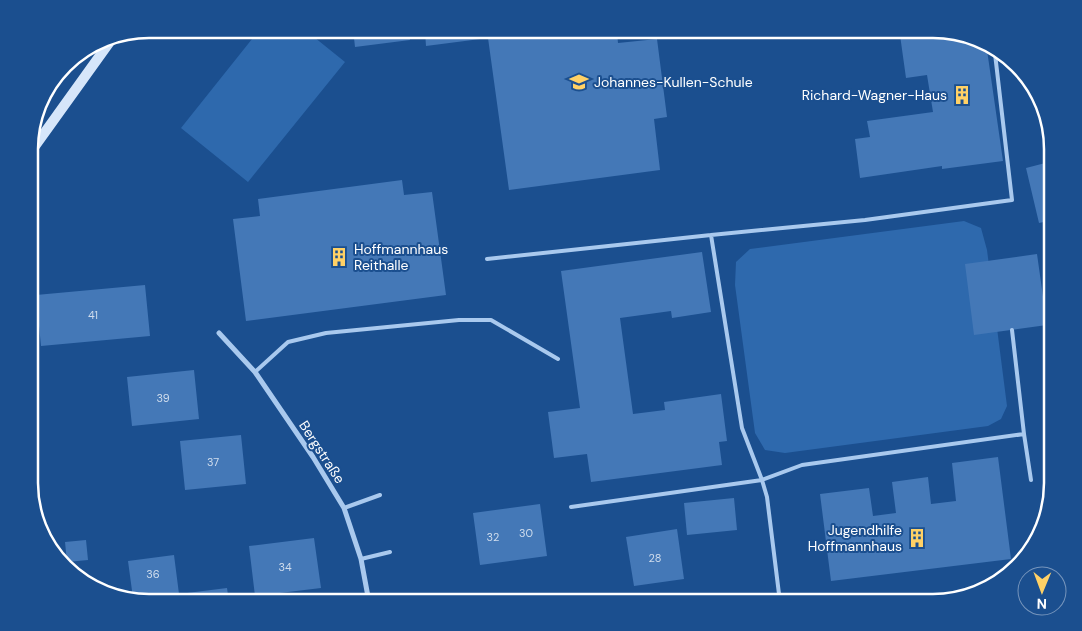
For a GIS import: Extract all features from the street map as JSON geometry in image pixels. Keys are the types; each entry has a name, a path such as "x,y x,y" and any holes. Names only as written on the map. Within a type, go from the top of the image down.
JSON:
{"main road":[{"path":"38,142 107,45"}],"street":[{"name":"Bergstraße","path":"219,333 256,372 344,508 361,559 367,594"}],"lane":[{"path":"487,259 865,220 1012,200 995,56"},
{"path":"711,235 742,428 767,497 779,593"},
{"path":"256,372 288,342 326,333 459,320 490,320 558,359"},
{"path":"1012,330 1030,480"},
{"path":"571,507 762,480 802,466 1024,434"},
{"path":"344,508 380,496"},
{"path":"361,559 390,552"}],"shaded area":[{"path":"253,38 315,38 345,62 248,182 181,128"},
{"path":"964,221 981,228 987,250 1007,406 1001,419 988,426 785,453 765,450 755,433 735,285 736,262 750,249"}],"building":[{"name":"Johannes-Kullen-Schule","path":"354,38 410,38 410,40 355,47"},
{"name":"Johannes-Kullen-Schule","path":"425,38 488,38 426,46"},
{"name":"Johannes-Kullen-Schule","path":"488,38 618,38 618,43 657,39 667,117 654,119 660,170 509,190"},
{"name":"Richard-Wagner-Haus","path":"900,38 948,38 962,41 987,51 1003,161 942,169 942,166 860,178 855,139 870,137 867,121 933,112 927,75 906,78"},
{"path":"1044,163 1044,222 1039,223 1026,168"},
{"name":"Hoffmannhaus Reithalle","path":"402,180 404,195 432,192 446,295 246,321 233,219 260,216 258,199"},
{"path":"702,252 711,312 672,318 671,311 620,318 633,414 665,410 664,402 721,394 727,441 719,442 722,465 591,482 587,454 554,458 548,412 580,408 561,271"},
{"path":"1037,254 1044,304 1044,325 974,335 965,264"},
{"path":"145,285 150,336 41,346 38,295"},
{"path":"194,370 199,419 132,426 127,377"},
{"path":"241,435 246,484 185,490 180,441"},
{"name":"Jugendhilfe Hoffmannhaus","path":"998,457 1011,559 831,581 820,494 869,488 873,516 896,513 892,482 928,477 931,504 956,501 952,463"},
{"path":"734,498 737,530 687,535 684,503"},
{"path":"540,504 547,556 480,565 473,513"},
{"path":"677,529 684,579 634,586 626,537"},
{"path":"314,538 321,588 273,594 255,594 249,546"},
{"path":"86,540 88,560 71,562 67,558 65,542"},
{"path":"174,555 179,594 132,593 128,561"},
{"path":"227,588 228,594 179,594"}],"place":[{"name":"Johannes-Kullen-Schule","path":"579,82"},
{"name":"Richard-Wagner-Haus","path":"962,95"},
{"name":"Hoffmannhaus Reithalle","path":"339,257"},
{"name":"Jugendhilfe Hoffmannhaus","path":"917,538"}]}
